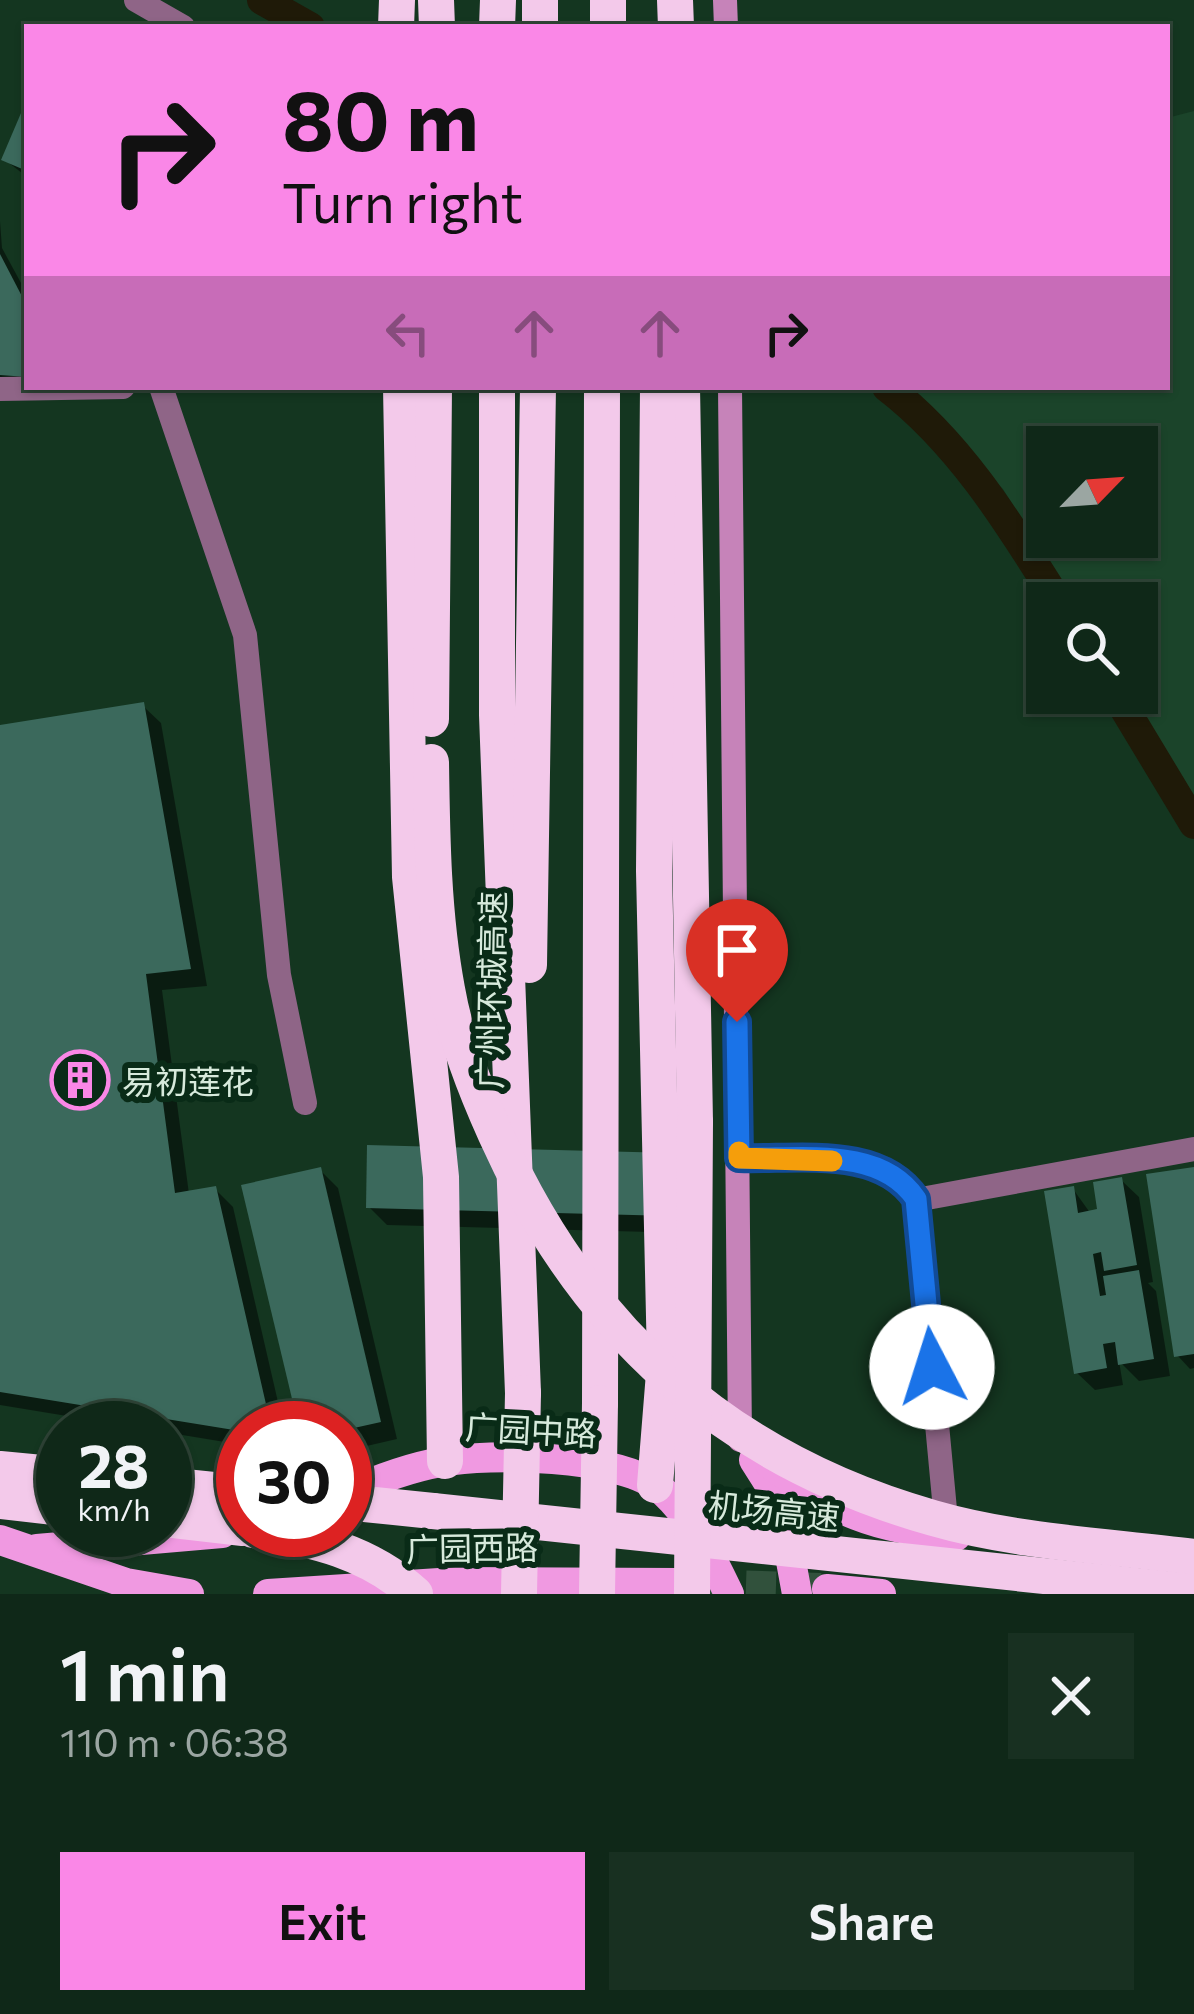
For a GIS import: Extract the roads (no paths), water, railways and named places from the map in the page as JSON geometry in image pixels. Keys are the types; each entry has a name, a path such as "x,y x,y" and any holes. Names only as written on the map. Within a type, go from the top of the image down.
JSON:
{"highway":[{"path":"401,390 410,877 441,1178 446,1461"},
{"path":"434,390 432,828 446,986 481,1103 546,1237 635,1347 694,1398 785,1459 938,1520 1194,1560"},
{"path":"497,390 497,716 523,1393"},
{"name":"广州环城高速","path":"519,1594 538,390"},
{"path":"597,1594 602,390"},
{"path":"655,1484 665,1361 655,685 658,390"},
{"path":"682,390 694,1122 686,1588"},
{"path":"0,1472 36,1475"},
{"path":"0,1501 36,1505"},
{"name":"机场高速","path":"372,1501 1194,1592"},
{"path":"359,1557 416,1594"}],"main road":[{"path":"730,390 740,1443 780,1502 812,1591 881,1594"},
{"path":"665,1361 692,1401 740,1443 838,1512 882,1528 1194,1560"},
{"name":"广园中路","path":"372,1488 446,1461 583,1463 655,1484"},
{"path":"655,1484 681,1511 729,1594"},
{"path":"0,1540 36,1549"},
{"path":"58,1557 126,1583 189,1594"},
{"name":"广园西路","path":"268,1594 455,1582 686,1588"}],"street":[{"path":"136,0 178,24"},
{"path":"162,390 245,635 279,975 305,1103"},
{"path":"916,1199 1194,1149"},
{"path":"739,1158 875,1163 903,1179 916,1199 947,1535"}],"waterway":[{"path":"262,0 305,24"},
{"path":"891,390 961,460 1046,582"},
{"path":"1128,714 1194,824"}],"tunnel":[{"path":"701,1584 821,1588"}],"place":[{"name":"易初莲花","path":"80,1080"}]}
